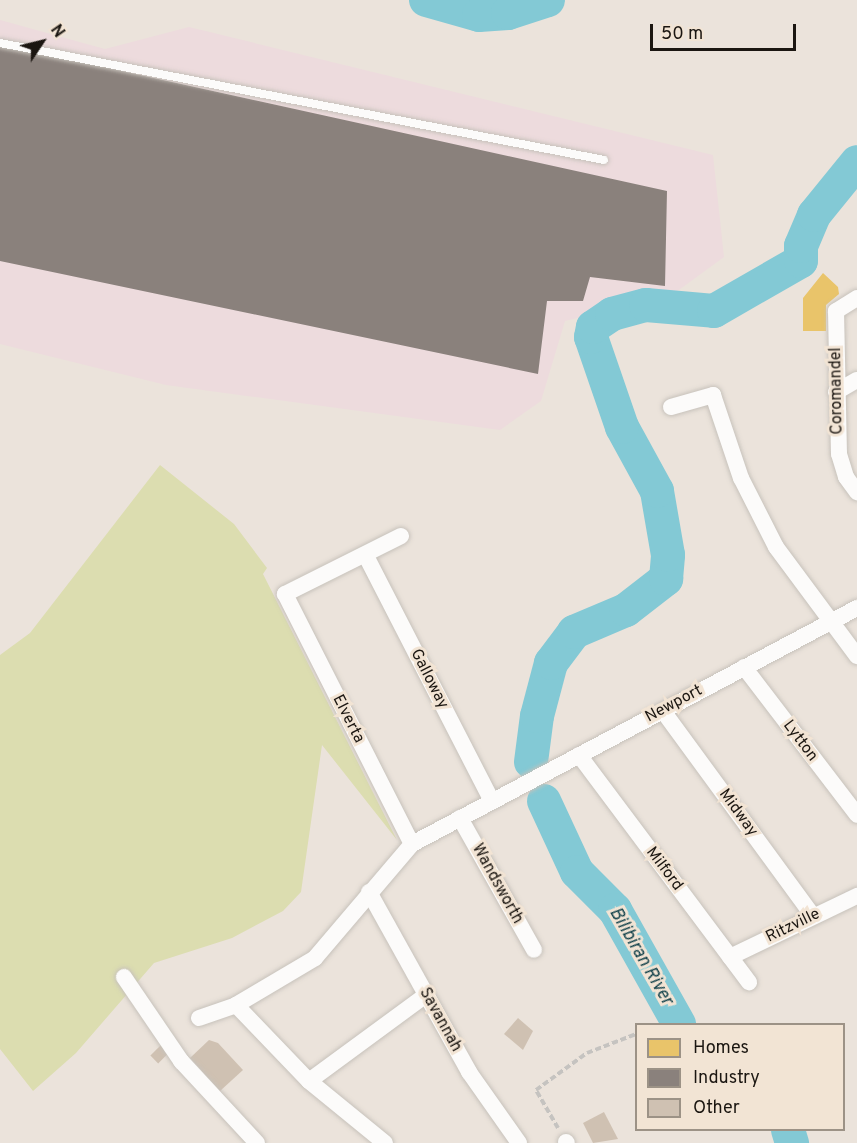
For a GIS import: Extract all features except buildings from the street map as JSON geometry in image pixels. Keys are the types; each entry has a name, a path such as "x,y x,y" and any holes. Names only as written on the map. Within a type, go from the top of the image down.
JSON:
{"street":[{"name":"Coromandel","path":"857,298 836,310 839,454 852,474 857,492"},
{"path":"836,392 857,380"},
{"path":"671,407 713,394 741,478 776,547 857,656"},
{"path":"366,556 401,536"},
{"name":"Elverta","path":"366,556 285,594 412,844"},
{"name":"Galloway","path":"366,556 492,801"},
{"name":"Newport","path":"199,1018 236,1005 315,958 412,844 857,608"},
{"name":"Lytton","path":"744,667 857,815"},
{"name":"Midway","path":"663,711 813,916"},
{"name":"Milford","path":"579,755 749,982"},
{"name":"Wandsworth","path":"460,818 534,950"},
{"name":"Savannah","path":"369,892 469,1072 519,1143"},
{"name":"Ritzville","path":"730,957 857,896"},
{"path":"124,977 181,1062 257,1143"},
{"path":"309,1081 426,995"},
{"path":"236,1005 309,1081 385,1143"}],"lane":[{"path":"0,43 604,160"}],"path":[{"path":"566,1142 536,1090 587,1053 635,1034"}],"shaded area":[{"path":"0,20 105,49 189,27 713,155 724,257 672,295 565,321 541,401 500,430 166,385 0,344"}],"green space":[{"path":"160,465 234,524 267,568 263,574 397,840 322,745 301,892 283,911 232,938 154,963 76,1053 33,1091 0,1049 0,655 30,633"}],"waterway":[{"name":"Bilibiran River","path":"426,0 479,15 508,13 548,0"},
{"name":"Bilibiran River","path":"528,6 529,0"},
{"name":"Bilibiran River","path":"531,762 537,716 551,663 574,632 626,610 666,579 668,555 657,491 622,427 591,337 593,327 612,314 646,305 714,311 801,261 801,246 814,215 857,162"},
{"name":"Bilibiran River","path":"544,801 577,872 615,910 678,1023"},
{"name":"Bilibiran River","path":"788,1131 792,1143"}]}
